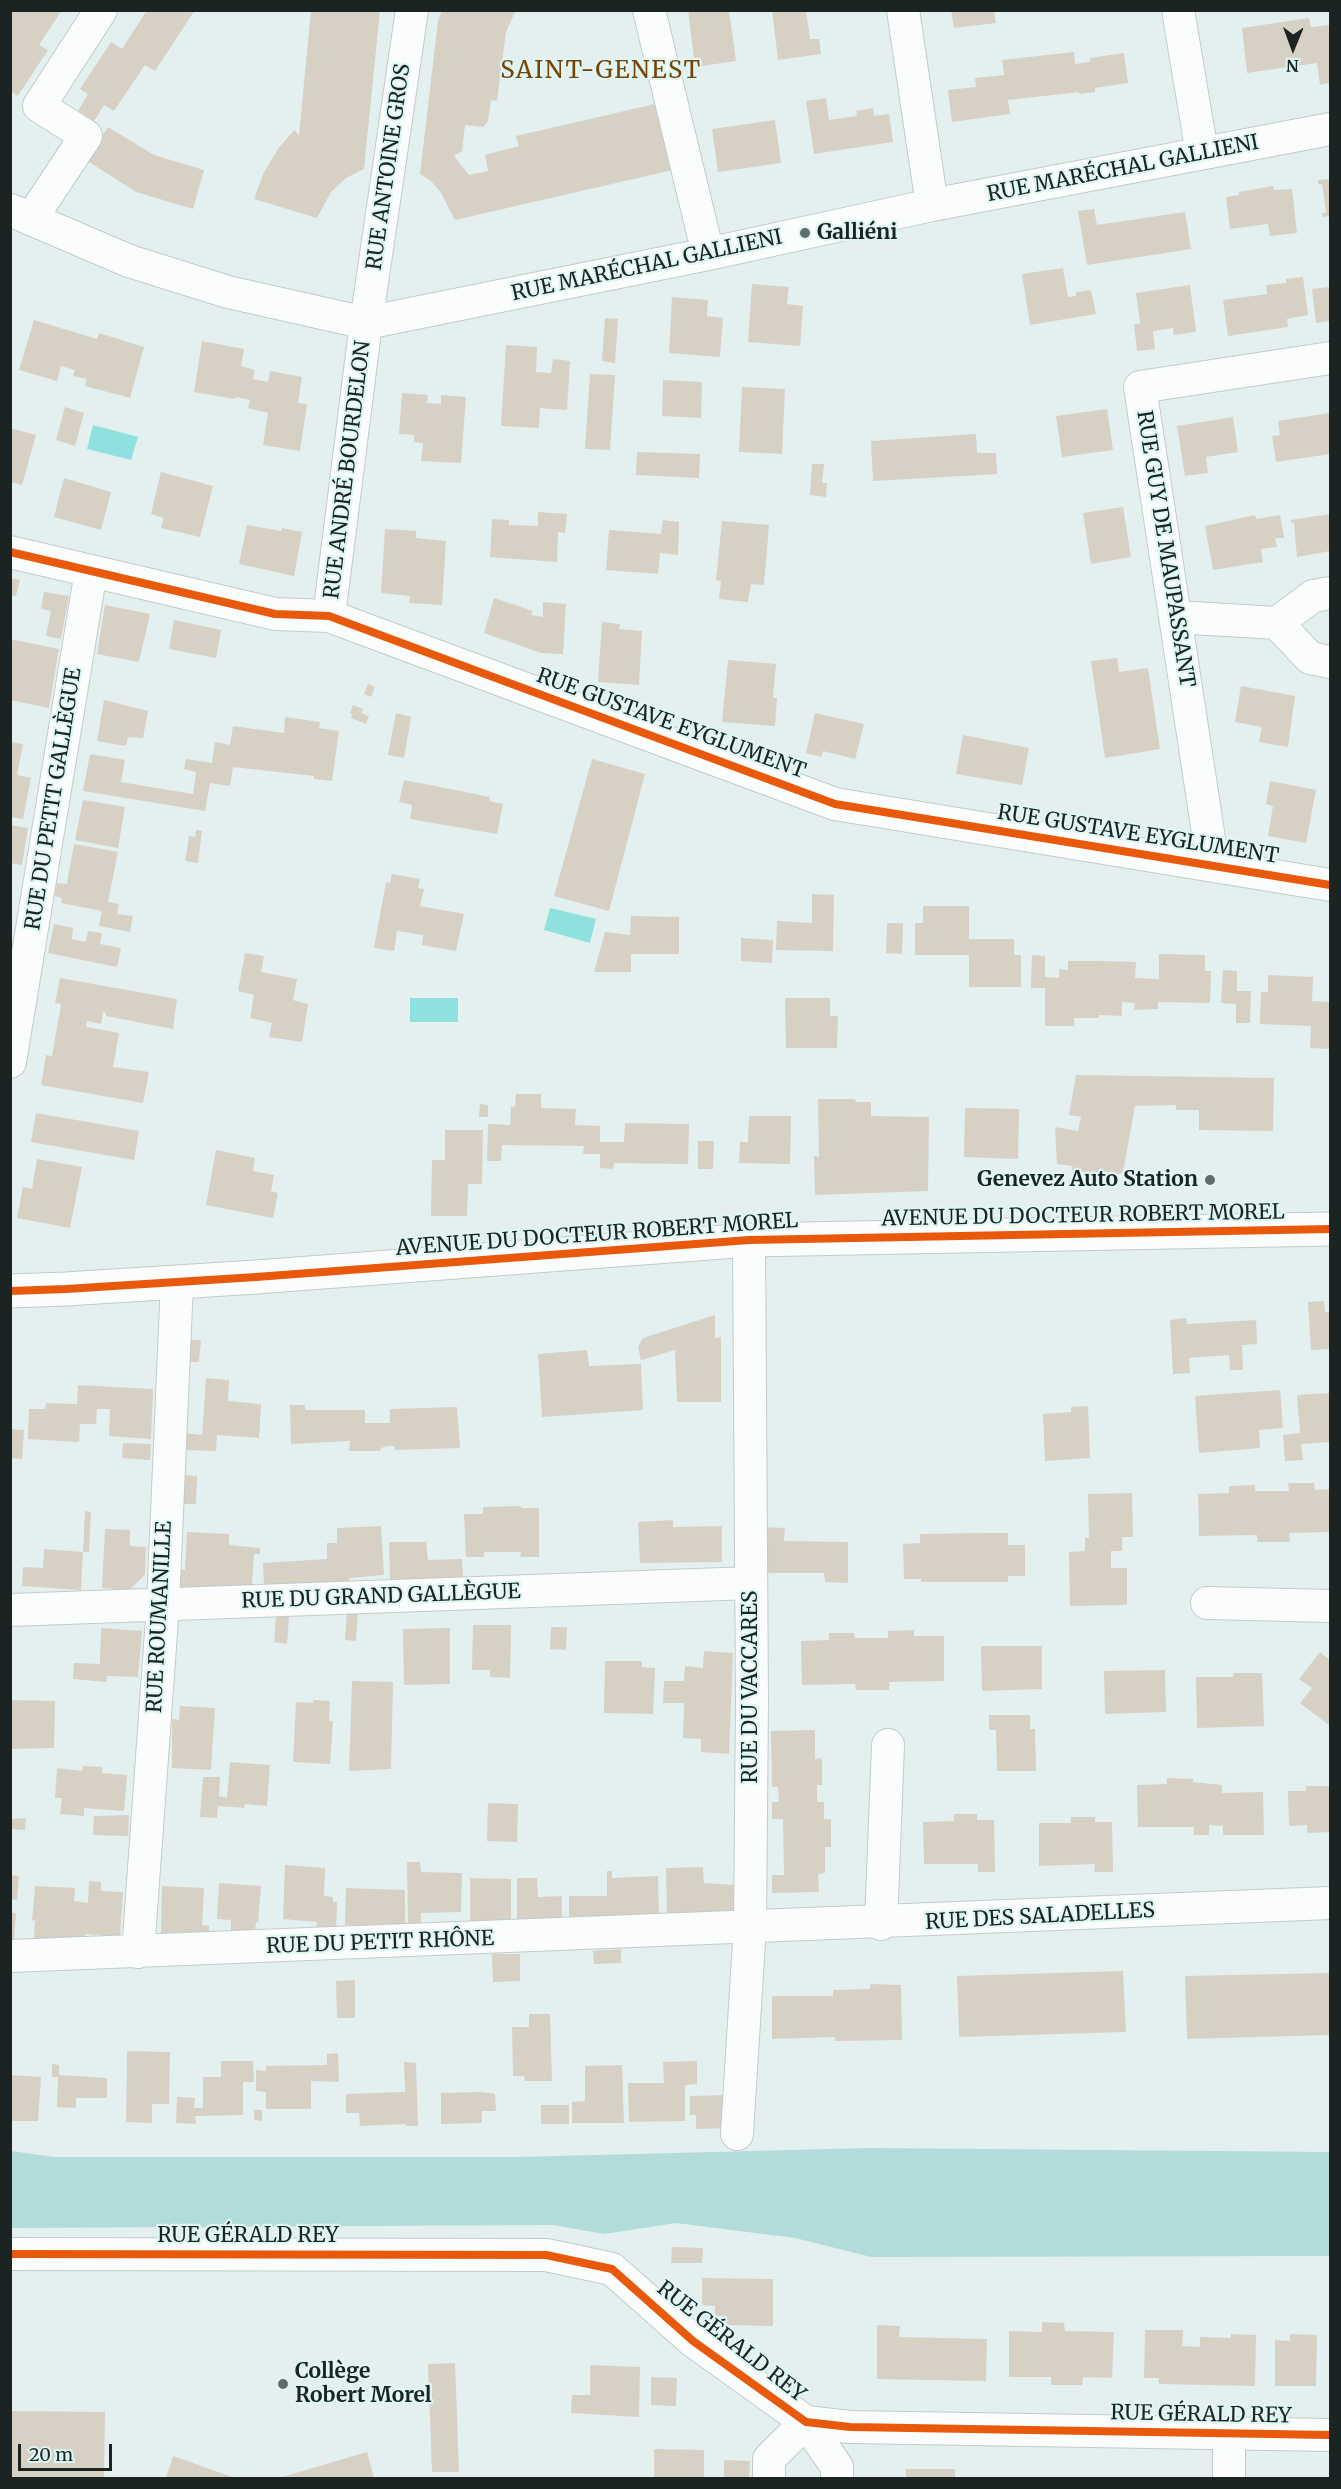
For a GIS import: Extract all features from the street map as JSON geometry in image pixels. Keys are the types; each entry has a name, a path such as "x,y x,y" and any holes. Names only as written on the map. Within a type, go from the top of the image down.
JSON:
{"street":[{"path":"21,215 86,136 39,106 101,10"},
{"name":"RUE ANTOINE GROS","path":"366,324 412,10"},
{"path":"649,10 708,254"},
{"path":"903,10 933,205"},
{"path":"1178,10 1202,153"},
{"name":"RUE MARÉCHAL GALLIENI","path":"21,215 129,261 228,292 366,324 933,205 1330,129"},
{"name":"RUE ANDRÉ BOURDELON","path":"329,616 366,324"},
{"name":"RUE GUY DE MAUPASSANT","path":"1213,865 1140,387 1330,358"},
{"name":"RUE GUSTAVE EYGLUMENT","path":"10,552 275,614 329,616 835,804 1330,885"},
{"name":"RUE DU PETIT GALLÈGUE","path":"10,1062 91,571"},
{"path":"1175,617 1277,623 1313,596 1330,593"},
{"path":"1277,623 1310,658 1330,662"},
{"name":"AVENUE DU DOCTEUR ROBERT MOREL","path":"10,1291 177,1282 749,1240 1330,1229"},
{"name":"RUE DU VACCARES","path":"737,2134 750,1927 752,1583 749,1240"},
{"name":"RUE ROUMANILLE","path":"138,1952 163,1605 177,1282"},
{"name":"RUE DU GRAND GALLÈGUE","path":"10,1610 752,1583"},
{"path":"1208,1603 1330,1606"},
{"path":"881,1924 888,1745"},
{"name":"RUE DES SALADELLES","path":"750,1927 881,1924 1330,1903"},
{"name":"RUE DU PETIT RHÔNE","path":"10,1956 615,1935 750,1927"},
{"name":"RUE GÉRALD REY","path":"10,2254 546,2255 612,2269 693,2341 806,2422 850,2427 1330,2435"},
{"path":"769,2478 769,2459 806,2422 837,2467 837,2478"},
{"path":"1228,2478 1229,2434"}],"shaded area":[{"path":"869,2148 1330,2152 1330,2256 871,2257 795,2238 676,2223 604,2234 553,2225 11,2228 11,2151 54,2157 517,2157"}],"water":[{"path":"93,425 138,437 131,460 87,449"},
{"path":"550,908 596,919 590,943 544,930"},
{"path":"410,998 458,998 458,1022 410,1022"}],"building":[{"path":"12,10 62,10 39,45 48,50 18,96 10,91"},
{"path":"147,10 195,10 155,71 145,65 114,111 104,105 94,121 78,111 88,94 80,89 111,42 122,49"},
{"path":"311,10 380,10 364,169 346,178 331,192 317,218 254,199 264,172 278,149 294,130 299,135"},
{"path":"442,10 516,10 506,32 497,101 491,100 488,121 483,127 465,125 462,151 454,156 469,175 488,171 485,155 519,146 516,136 659,103 673,170 455,220 441,193 431,181 420,174 438,21"},
{"path":"688,10 729,10 736,61 695,67"},
{"path":"772,10 806,10 810,39 819,39 821,54 778,60"},
{"path":"951,10 994,10 996,23 954,28"},
{"path":"1309,18 1311,27 1330,25 1330,83 1320,85 1317,63 1247,73 1242,28"},
{"path":"1074,52 1075,64 1090,62 1090,58 1124,53 1128,83 1095,88 1095,92 1008,100 1010,114 952,122 948,90 976,87 975,78 1004,75 1002,60"},
{"path":"826,98 829,120 857,116 856,111 873,108 874,116 889,114 893,142 814,154 806,101"},
{"path":"775,120 781,163 718,172 712,129"},
{"path":"108,127 154,155 204,170 193,209 136,192 86,160"},
{"path":"1330,179 1330,216 1323,217 1322,213 1326,213 1322,184 1318,184 1318,180"},
{"path":"1273,186 1274,190 1292,189 1297,233 1270,236 1268,224 1230,229 1226,197 1239,195 1239,192"},
{"path":"1094,209 1097,225 1185,212 1191,249 1087,265 1078,211"},
{"path":"1063,268 1068,297 1076,296 1076,292 1091,290 1096,314 1030,325 1022,274"},
{"path":"1303,277 1308,315 1287,319 1288,327 1228,336 1223,300 1267,294 1266,285 1286,283 1286,279"},
{"path":"752,284 789,287 787,304 803,306 800,346 748,342"},
{"path":"1190,285 1196,332 1174,335 1173,328 1153,331 1155,349 1137,351 1134,324 1140,324 1136,293"},
{"path":"1330,287 1330,321 1316,323 1312,289"},
{"path":"672,297 708,300 707,316 723,318 720,357 669,353"},
{"path":"605,318 618,319 615,363 602,361"},
{"path":"34,320 97,339 99,333 144,347 130,398 85,386 87,379 73,376 75,370 61,366 57,381 19,370"},
{"path":"202,341 244,349 241,366 255,370 253,379 268,382 270,371 302,377 298,403 307,404 300,451 263,445 268,413 248,408 250,400 194,392"},
{"path":"506,345 537,347 536,372 551,373 553,359 570,361 567,410 540,408 539,428 501,426"},
{"path":"590,374 615,375 610,450 585,449"},
{"path":"663,380 702,382 701,418 662,416"},
{"path":"742,387 785,389 782,454 739,452"},
{"path":"402,393 428,395 427,403 441,404 441,395 466,397 461,463 421,461 423,443 414,442 414,435 399,434"},
{"path":"65,407 84,413 75,446 56,440"},
{"path":"1107,409 1113,450 1062,457 1056,416"},
{"path":"1330,413 1330,454 1276,462 1272,436 1280,435 1278,421"},
{"path":"1233,417 1238,452 1206,457 1208,473 1185,476 1177,426"},
{"path":"10,428 36,435 22,485 10,482"},
{"path":"976,434 977,453 996,453 997,474 873,481 871,441"},
{"path":"637,452 700,454 699,478 636,475"},
{"path":"812,464 824,464 822,483 827,483 826,497 810,495"},
{"path":"161,472 213,486 200,537 161,528 164,518 151,514"},
{"path":"64,478 111,492 101,530 54,517"},
{"path":"1123,507 1131,557 1091,564 1083,513"},
{"path":"538,512 567,514 565,533 558,532 557,562 490,557 492,519 509,520 509,525 538,526"},
{"path":"1330,514 1330,551 1297,557 1294,522 1291,523 1291,520"},
{"path":"1255,515 1256,519 1280,515 1284,538 1275,538 1277,547 1261,549 1263,562 1213,570 1205,526"},
{"path":"663,520 679,522 678,555 660,553 658,574 606,570 609,530 661,534"},
{"path":"722,521 769,525 764,585 751,584 748,602 719,599 721,581 716,580"},
{"path":"247,525 302,532 294,576 239,564"},
{"path":"385,529 416,531 416,538 446,541 442,605 409,603 410,596 381,593"},
{"path":"10,578 20,580 16,596 10,595"},
{"path":"44,592 69,596 61,639 46,636 51,611 41,609"},
{"path":"494,598 533,611 531,615 543,617 543,602 566,604 563,654 541,653 484,633"},
{"path":"105,605 150,614 139,662 97,654"},
{"path":"174,620 221,630 216,658 169,649"},
{"path":"602,622 620,624 619,629 642,631 639,685 598,682"},
{"path":"10,639 59,649 49,708 10,700"},
{"path":"1117,658 1119,672 1148,668 1160,749 1105,758 1091,661"},
{"path":"728,660 776,664 773,698 777,698 775,726 722,722"},
{"path":"368,684 375,687 371,697 364,694"},
{"path":"1241,686 1295,696 1288,747 1259,742 1262,727 1235,722"},
{"path":"104,700 148,711 143,738 128,737 126,746 97,741"},
{"path":"353,705 363,709 361,713 369,716 366,724 351,718"},
{"path":"396,713 411,717 404,758 388,755"},
{"path":"815,713 864,724 855,759 823,751 821,757 806,753"},
{"path":"285,717 320,722 319,728 339,731 332,781 314,779 314,776 233,767 230,786 210,783 205,811 83,791 90,754 125,760 121,782 193,794 196,772 184,769 186,759 212,763 215,742 230,745 233,726 284,733"},
{"path":"963,735 1029,748 1022,785 956,774"},
{"path":"10,742 23,744 17,775 31,778 23,819 10,817"},
{"path":"592,759 645,774 609,911 554,896"},
{"path":"404,780 490,797 489,801 503,804 497,834 410,819 412,805 399,802"},
{"path":"1270,781 1316,790 1306,843 1268,836 1273,806 1266,804"},
{"path":"83,800 125,807 118,848 75,840"},
{"path":"10,825 28,828 22,865 10,863"},
{"path":"196,830 202,831 198,863 185,861 189,836 195,837"},
{"path":"74,844 118,852 108,902 119,904 117,914 133,916 130,932 99,926 102,911 61,903 62,898 55,896 57,883 67,884"},
{"path":"392,874 420,879 418,888 424,889 420,906 464,914 456,951 422,945 423,935 397,931 394,951 374,948 386,882 390,883"},
{"path":"812,894 834,895 833,951 776,950 777,921 812,923"},
{"path":"923,906 969,906 969,939 1014,939 1014,955 1021,955 1021,987 969,987 969,955 915,955 915,923 923,923"},
{"path":"631,916 679,917 679,954 631,954 631,972 594,972 605,932 630,935"},
{"path":"887,923 903,923 902,954 886,953"},
{"path":"54,924 73,928 72,939 86,942 88,931 102,933 100,944 121,948 117,967 48,953"},
{"path":"741,938 773,940 772,963 741,961"},
{"path":"245,953 264,956 261,972 297,979 293,1000 308,1004 302,1042 269,1037 272,1023 250,1018 254,995 238,991"},
{"path":"1159,954 1205,955 1205,971 1211,971 1210,1003 1158,1002 1158,1009 1134,1010 1135,1003 1122,1002 1122,1016 1099,1015 1099,1018 1074,1018 1074,1026 1045,1026 1045,988 1031,988 1032,955 1045,956 1045,977 1059,978 1059,969 1068,970 1068,961 1101,961 1136,962 1135,978 1159,979"},
{"path":"1223,970 1237,971 1237,991 1251,991 1250,1023 1236,1023 1236,1004 1221,1003"},
{"path":"1268,975 1313,977 1312,1001 1330,1002 1330,1049 1310,1048 1311,1026 1260,1024 1261,992 1268,992"},
{"path":"60,978 177,999 173,1029 106,1016 103,1012 101,1024 87,1021 86,1027 119,1033 113,1067 149,1072 143,1103 41,1085 46,1055 52,1056 61,1004 55,1003"},
{"path":"785,998 830,998 830,1016 838,1016 837,1048 786,1048"},
{"path":"1076,1075 1274,1078 1273,1131 1199,1130 1199,1110 1176,1110 1176,1105 1135,1106 1123,1172 1113,1177 1072,1170 1072,1166 1057,1164 1055,1127 1078,1131 1081,1117 1069,1115"},
{"path":"516,1094 541,1094 541,1108 576,1109 575,1125 600,1126 600,1142 624,1142 625,1123 689,1124 688,1164 614,1163 613,1169 600,1168 600,1154 583,1154 584,1146 502,1145 501,1161 487,1161 488,1124 510,1125 511,1106 515,1107"},
{"path":"818,1099 855,1099 856,1102 871,1102 871,1116 929,1117 928,1191 815,1195 814,1156 819,1157"},
{"path":"480,1104 488,1105 488,1117 479,1117"},
{"path":"965,1108 1019,1109 1018,1159 964,1157"},
{"path":"36,1113 139,1131 134,1160 31,1142"},
{"path":"749,1116 791,1116 790,1164 739,1163 740,1142 748,1142"},
{"path":"445,1130 483,1130 482,1184 468,1184 467,1216 431,1216 432,1160 445,1160"},
{"path":"698,1141 714,1141 713,1169 698,1169"},
{"path":"216,1150 255,1158 253,1171 274,1175 271,1191 278,1193 273,1218 206,1205"},
{"path":"37,1159 82,1167 70,1228 17,1218 23,1187 32,1189"},
{"path":"1324,1301 1325,1312 1330,1312 1330,1349 1311,1350 1308,1302"},
{"path":"715,1315 715,1338 721,1337 721,1402 677,1402 675,1350 641,1360 638,1347 643,1338"},
{"path":"1186,1318 1187,1324 1256,1320 1257,1344 1242,1345 1243,1370 1230,1370 1229,1355 1189,1358 1190,1373 1173,1374 1170,1320"},
{"path":"189,1340 201,1340 199,1362 188,1362"},
{"path":"587,1350 589,1366 641,1364 643,1410 542,1417 538,1354"},
{"path":"206,1378 229,1380 228,1401 261,1404 259,1438 217,1435 216,1451 184,1450 184,1433 202,1435"},
{"path":"78,1385 153,1389 151,1439 109,1436 110,1409 97,1409 96,1424 80,1424 79,1442 28,1439 29,1409 45,1409 46,1403 77,1404"},
{"path":"1280,1390 1283,1428 1259,1430 1260,1448 1199,1453 1195,1396"},
{"path":"1330,1393 1330,1442 1301,1444 1303,1460 1285,1461 1283,1435 1300,1433 1297,1395"},
{"path":"290,1405 305,1405 305,1410 365,1410 365,1423 390,1423 390,1409 457,1407 460,1448 395,1450 394,1446 387,1446 381,1448 380,1451 349,1451 350,1441 291,1444"},
{"path":"1088,1406 1090,1458 1045,1461 1043,1414 1071,1412 1071,1407"},
{"path":"10,1429 24,1430 22,1459 10,1458"},
{"path":"123,1443 151,1444 150,1460 122,1458"},
{"path":"183,1475 197,1476 196,1504 181,1504"},
{"path":"1288,1483 1314,1483 1315,1490 1330,1489 1330,1532 1289,1533 1290,1542 1257,1542 1257,1535 1199,1536 1198,1494 1229,1493 1229,1486 1255,1485 1255,1491 1289,1491"},
{"path":"1132,1493 1133,1537 1122,1537 1122,1551 1111,1551 1111,1568 1127,1568 1127,1605 1070,1606 1069,1552 1085,1551 1085,1538 1089,1538 1088,1494"},
{"path":"521,1506 521,1508 539,1508 539,1557 520,1557 521,1552 484,1552 484,1557 466,1557 464,1514 483,1514 483,1507"},
{"path":"85,1511 91,1512 89,1552 83,1552"},
{"path":"673,1520 673,1527 722,1526 722,1562 640,1563 638,1522"},
{"path":"381,1526 384,1575 349,1578 349,1581 264,1585 263,1563 327,1559 327,1543 337,1543 337,1528"},
{"path":"762,1527 785,1528 784,1541 848,1542 848,1583 825,1582 824,1573 762,1573"},
{"path":"105,1529 130,1530 130,1546 146,1547 145,1575 129,1590 102,1588"},
{"path":"187,1532 229,1534 229,1545 260,1548 260,1554 254,1554 252,1585 177,1588 178,1569 185,1570"},
{"path":"1008,1533 1008,1545 1025,1545 1025,1576 1008,1576 1008,1582 921,1582 921,1579 904,1579 903,1544 920,1543 920,1534"},
{"path":"389,1542 426,1542 428,1560 462,1559 463,1577 390,1580"},
{"path":"44,1549 83,1552 81,1590 22,1586 23,1567 43,1568"},
{"path":"347,1612 358,1612 356,1641 345,1640"},
{"path":"276,1617 289,1617 287,1644 274,1642"},
{"path":"473,1625 511,1625 510,1678 490,1677 490,1670 472,1670"},
{"path":"551,1627 567,1627 566,1650 550,1649"},
{"path":"101,1628 142,1631 138,1677 107,1676 106,1682 73,1679 74,1663 100,1664"},
{"path":"450,1628 450,1684 404,1685 403,1629"},
{"path":"914,1630 914,1636 944,1636 944,1681 889,1682 889,1690 856,1690 855,1684 802,1685 801,1641 829,1640 829,1633 854,1633 855,1638 888,1638 888,1631"},
{"path":"981,1646 1042,1646 1042,1689 982,1691"},
{"path":"704,1651 733,1653 729,1754 701,1752 701,1739 683,1738 684,1703 663,1703 664,1681 684,1681 685,1666 703,1668"},
{"path":"1320,1652 1330,1660 1330,1726 1300,1703 1312,1688 1299,1679"},
{"path":"605,1661 642,1661 642,1667 655,1668 653,1714 604,1713"},
{"path":"1165,1670 1166,1712 1105,1714 1104,1671"},
{"path":"1234,1673 1262,1673 1264,1726 1197,1728 1196,1677 1233,1677"},
{"path":"352,1681 393,1682 391,1769 349,1771"},
{"path":"10,1700 55,1701 54,1748 10,1749"},
{"path":"313,1700 330,1701 329,1721 333,1721 330,1764 293,1762 296,1702 313,1703"},
{"path":"180,1706 215,1708 211,1770 172,1768 172,1719 179,1720"},
{"path":"989,1715 1030,1715 1030,1729 1035,1729 1036,1771 997,1771 996,1730 989,1730"},
{"path":"815,1730 815,1759 822,1758 822,1785 817,1785 817,1802 824,1802 824,1819 831,1819 831,1847 825,1847 825,1873 818,1874 819,1892 772,1893 772,1875 784,1875 783,1819 772,1819 772,1802 779,1802 778,1787 772,1787 771,1731"},
{"path":"230,1762 270,1765 267,1806 245,1804 244,1808 218,1806 217,1818 200,1817 203,1777 220,1777 219,1796 227,1798"},
{"path":"83,1766 102,1767 102,1773 127,1775 124,1811 84,1808 84,1816 60,1814 62,1798 55,1798 57,1768 82,1771"},
{"path":"1167,1778 1193,1779 1193,1782 1222,1785 1222,1793 1263,1792 1264,1835 1223,1835 1223,1826 1209,1825 1209,1835 1194,1835 1194,1827 1138,1827 1137,1785 1167,1784"},
{"path":"1306,1786 1330,1786 1330,1832 1307,1833 1307,1825 1289,1826 1288,1791 1306,1791"},
{"path":"488,1803 518,1804 517,1842 487,1841"},
{"path":"954,1814 977,1814 977,1820 994,1820 995,1872 978,1872 978,1864 924,1864 923,1822 954,1821"},
{"path":"129,1815 128,1836 93,1835 94,1816"},
{"path":"1071,1817 1095,1817 1095,1822 1112,1822 1113,1872 1094,1872 1095,1864 1039,1866 1039,1823 1071,1823"},
{"path":"26,1818 25,1830 10,1829 10,1819"},
{"path":"407,1862 420,1862 421,1872 462,1873 461,1912 421,1913 421,1924 408,1925"},
{"path":"285,1865 325,1868 324,1896 333,1897 333,1902 337,1902 336,1929 316,1929 317,1922 283,1919"},
{"path":"703,1867 704,1883 735,1885 735,1914 667,1916 666,1868"},
{"path":"607,1871 612,1871 612,1878 658,1876 659,1916 569,1919 569,1896 607,1896"},
{"path":"10,1875 19,1876 17,1900 10,1899"},
{"path":"470,1878 511,1879 511,1923 470,1923"},
{"path":"517,1878 537,1878 538,1897 562,1896 562,1918 517,1920"},
{"path":"89,1881 101,1882 101,1891 123,1892 120,1936 85,1934 85,1937 34,1939 35,1920 32,1921 35,1886 75,1888 74,1901 88,1903"},
{"path":"219,1883 261,1886 255,1932 231,1932 231,1920 217,1919"},
{"path":"162,1886 204,1888 202,1925 209,1926 209,1933 161,1935"},
{"path":"346,1888 405,1890 405,1925 345,1925"},
{"path":"10,1912 16,1913 14,1940 10,1939"},
{"path":"621,1949 621,1963 594,1964 593,1951"},
{"path":"492,1954 520,1954 520,1981 493,1982"},
{"path":"1123,1971 1126,2032 959,2037 957,1976"},
{"path":"1330,1973 1330,2035 1187,2039 1185,1976"},
{"path":"355,1980 355,2018 337,2018 336,1981"},
{"path":"870,1984 901,1985 902,2040 835,2041 835,2037 772,2039 772,1996 833,1996 833,1990 870,1989"},
{"path":"529,2014 550,2014 552,2081 525,2081 524,2076 513,2076 512,2027 529,2027"},
{"path":"127,2051 170,2052 169,2104 152,2104 152,2123 126,2122"},
{"path":"338,2053 339,2082 311,2081 311,2109 266,2109 266,2092 256,2091 256,2070 266,2071 266,2066 327,2065 327,2054"},
{"path":"221,2061 253,2061 254,2082 243,2082 243,2115 195,2116 196,2124 176,2123 177,2097 195,2098 194,2108 203,2108 203,2077 221,2077"},
{"path":"697,2061 697,2084 685,2085 685,2121 629,2122 628,2083 664,2083 663,2062"},
{"path":"404,2062 416,2063 418,2126 406,2126 406,2124 360,2126 359,2113 346,2113 346,2094 405,2092"},
{"path":"52,2064 59,2065 59,2075 107,2078 107,2098 76,2098 76,2108 57,2107 58,2077 52,2077"},
{"path":"622,2065 624,2123 572,2123 572,2102 585,2101 585,2066"},
{"path":"10,2075 41,2077 38,2121 10,2121"},
{"path":"441,2093 495,2094 496,2111 482,2111 482,2123 441,2124"},
{"path":"728,2095 729,2128 696,2129 696,2115 690,2115 690,2096"},
{"path":"541,2105 569,2105 569,2124 541,2124"},
{"path":"254,2110 262,2110 262,2121 254,2120"},
{"path":"672,2247 703,2248 702,2263 671,2263"},
{"path":"702,2278 773,2279 773,2326 726,2325 726,2316 715,2316 715,2306 702,2305"},
{"path":"1042,2322 1064,2323 1065,2331 1114,2332 1112,2378 1083,2377 1082,2385 1051,2385 1051,2377 1009,2377 1009,2331 1042,2332"},
{"path":"877,2325 900,2326 899,2337 987,2339 986,2381 877,2379"},
{"path":"1145,2330 1183,2330 1182,2346 1200,2347 1200,2337 1231,2338 1231,2334 1256,2335 1255,2386 1159,2384 1159,2378 1144,2378"},
{"path":"1290,2334 1317,2335 1316,2386 1275,2386 1275,2340 1290,2341"},
{"path":"455,2363 459,2472 432,2472 428,2364"},
{"path":"590,2365 640,2367 639,2417 571,2413 572,2395 590,2395"},
{"path":"651,2377 677,2378 676,2406 651,2405"},
{"path":"10,2411 105,2412 104,2478 10,2478"},
{"path":"654,2449 704,2450 704,2478 654,2478"},
{"path":"367,2452 374,2478 279,2478"},
{"path":"173,2456 235,2478 166,2478"},
{"path":"724,2460 750,2461 749,2478 724,2478"},
{"path":"906,2469 955,2469 955,2478 906,2478"}],"cycle path":[{"path":"10,552 275,614 329,616 835,804 1330,885"},
{"path":"10,1291 256,1277 749,1240 1330,1229"},
{"path":"10,2254 546,2255 612,2269 693,2341 806,2422 850,2427 1330,2435"}],"place":[{"name":"Galliéni","path":"805,233"},
{"name":"Genevez Auto Station","path":"1210,1180"},
{"name":"Collège Robert Morel","path":"283,2384"}],"district":[{"name":"SAINT-GENEST","path":"601,71"}]}
